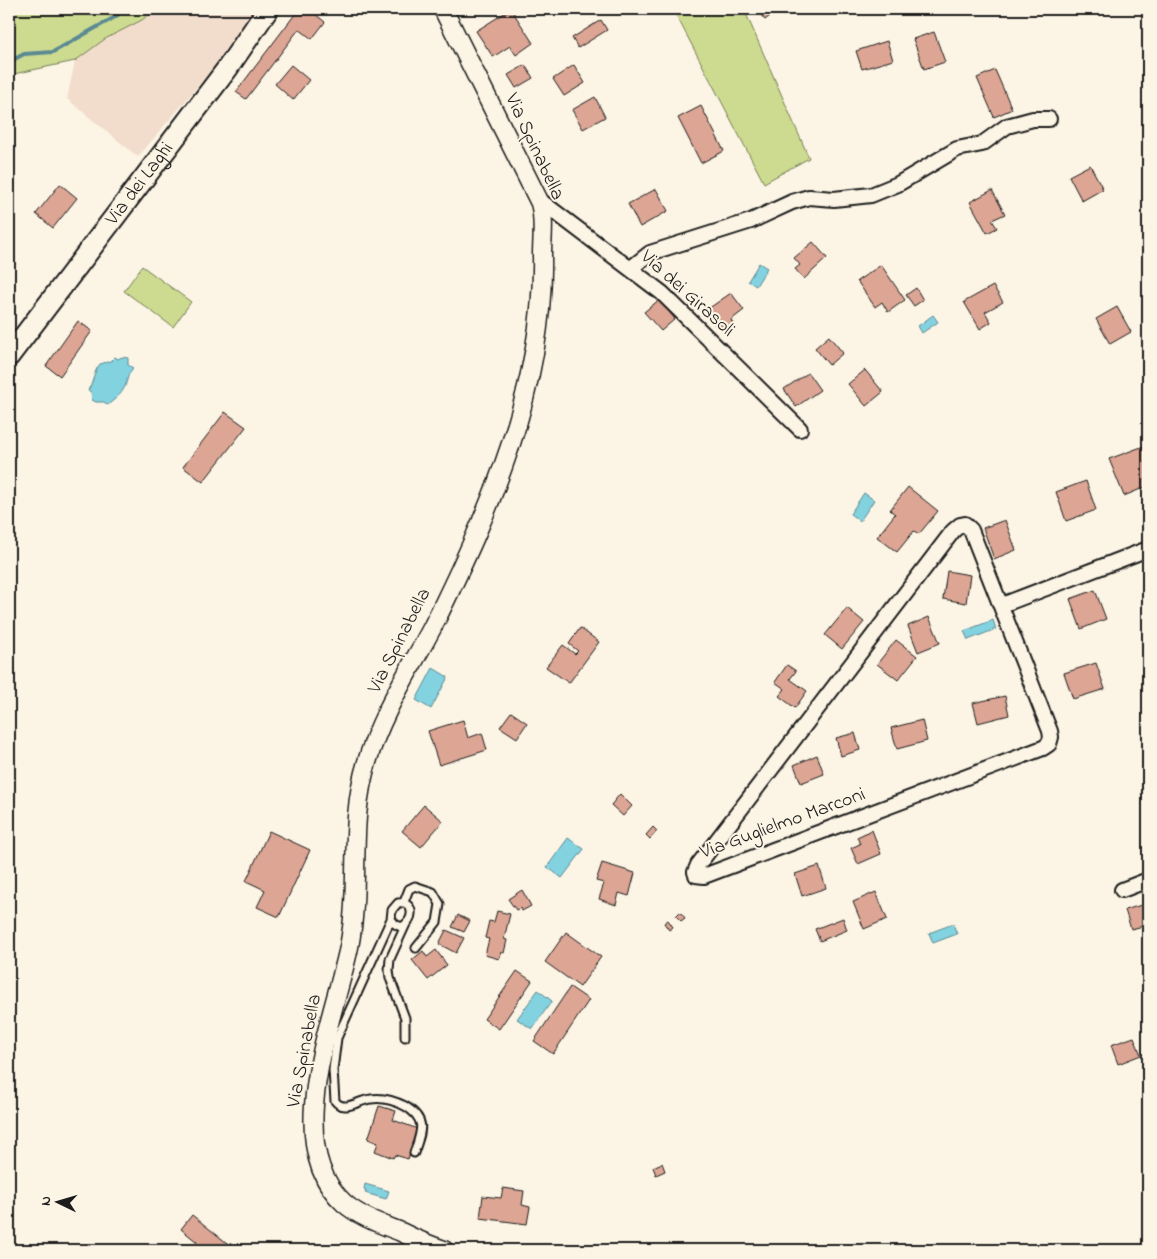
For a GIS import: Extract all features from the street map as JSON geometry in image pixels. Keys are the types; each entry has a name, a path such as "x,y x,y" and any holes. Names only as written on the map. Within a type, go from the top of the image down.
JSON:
{"main road":[{"name":"Via dei Laghi","path":"9,356 227,69 268,9"}],"street":[{"name":"Via Spinabella","path":"443,9 538,199 543,223 542,306 523,401 508,454 487,511 432,627 380,728 367,761 362,782 359,810 352,929 331,1037 316,1086 313,1124 316,1150 321,1168 327,1181 340,1198 362,1216 444,1250"},
{"path":"631,268 650,254 751,221 809,197 834,199 871,195 898,184 957,149 982,144 1008,126 1033,119 1049,119"},
{"name":"Via dei Girasoli","path":"538,199 662,293 800,429"},
{"name":"Via Guglielmo Marconi","path":"960,524 965,524 970,528 1002,605 1050,731 1051,740 1048,745 704,876 696,875 695,872 698,865 960,524"},
{"path":"1002,605 1148,549"},
{"path":"1122,890 1148,880"}],"lane":[{"path":"404,902 409,889 414,886 433,892 440,904 436,922 416,948"},
{"path":"391,919 401,927 406,924 410,920 412,912 410,906 404,902 398,903 392,910 391,919 331,1037 335,1101 340,1106 345,1106 370,1099 383,1099 398,1102 413,1111 419,1118 422,1130 414,1153"},
{"path":"405,1038 405,1018 390,978 389,970 390,959 406,924"}],"shaded area":[{"path":"156,9 255,9 220,60 138,157 67,99 75,61 105,39 142,20"}],"green space":[{"path":"9,9 156,9 142,20 105,39 75,61 9,75"},
{"path":"673,9 744,9 809,158 764,183"},
{"path":"142,266 191,302 173,327 124,291"}],"water":[{"path":"759,263 767,268 756,286 748,281"},
{"path":"933,315 938,322 922,333 918,326"},
{"path":"115,357 118,359 122,357 128,358 128,365 133,368 125,387 118,397 108,405 104,402 96,402 92,400 91,392 88,390 96,370 100,364 111,361"},
{"path":"864,493 874,500 860,521 850,514"},
{"path":"993,620 996,629 968,640 964,631"},
{"path":"433,668 448,677 431,709 416,700"},
{"path":"568,838 584,849 562,878 547,867"},
{"path":"953,924 957,934 933,943 929,933"},
{"path":"538,990 552,1001 532,1029 517,1019"},
{"path":"365,1184 389,1191 386,1199 365,1193"}],"building":[{"path":"299,9 311,9 325,22 312,39 299,29 246,99 236,92"},
{"path":"511,9 533,43 516,55 510,46 493,57 476,31"},
{"path":"756,9 779,9 765,20"},
{"path":"601,20 607,30 578,48 572,38"},
{"path":"934,32 945,62 924,69 913,39"},
{"path":"887,41 893,60 862,69 856,51"},
{"path":"291,65 309,80 293,100 275,84"},
{"path":"525,65 533,78 516,88 508,75"},
{"path":"574,65 585,83 564,96 553,79"},
{"path":"995,70 1012,109 994,117 977,78"},
{"path":"595,97 605,117 583,129 572,110"},
{"path":"701,106 724,151 701,163 678,118"},
{"path":"1090,165 1103,189 1082,201 1069,176"},
{"path":"60,184 77,198 53,228 36,214"},
{"path":"656,189 668,211 640,227 628,204"},
{"path":"992,190 1005,214 992,220 997,228 987,233 970,202"},
{"path":"813,242 827,258 804,279 795,269 800,265 794,258"},
{"path":"881,265 905,300 888,312 882,302 875,307 857,281"},
{"path":"993,286 1003,302 985,312 991,322 980,329 964,302"},
{"path":"916,288 923,300 914,306 906,295"},
{"path":"731,293 744,310 731,320 734,326 726,332 720,325 717,327 705,311"},
{"path":"659,300 675,319 661,331 644,312"},
{"path":"1117,307 1131,332 1110,344 1096,319"},
{"path":"78,321 92,331 60,376 46,366"},
{"path":"829,336 843,353 829,365 815,348"},
{"path":"865,370 883,392 866,406 848,384"},
{"path":"808,373 820,390 796,407 784,389"},
{"path":"225,412 246,427 203,482 183,467"},
{"path":"1144,446 1148,457 1148,486 1124,496 1109,459"},
{"path":"1086,481 1096,510 1066,521 1056,492"},
{"path":"908,487 938,511 919,534 914,531 897,552 877,537 895,514 890,510"},
{"path":"1005,520 1016,550 994,559 983,528"},
{"path":"947,571 970,575 966,603 943,599"},
{"path":"1095,590 1106,619 1081,629 1070,599"},
{"path":"847,608 864,622 842,649 825,635"},
{"path":"929,617 940,643 918,652 908,626"},
{"path":"580,628 599,642 569,683 546,667 563,645 575,654 578,651 569,644"},
{"path":"896,640 917,656 898,680 877,664"},
{"path":"1096,663 1105,689 1073,699 1064,673"},
{"path":"787,665 796,671 790,679 807,691 795,708 779,696 785,689 775,682"},
{"path":"1005,696 1009,715 978,723 973,703"},
{"path":"511,712 527,723 517,738 500,727"},
{"path":"463,720 468,738 482,733 487,750 439,765 428,731"},
{"path":"922,720 927,741 897,749 891,728"},
{"path":"855,733 860,750 841,756 836,738"},
{"path":"817,755 824,774 801,783 794,765"},
{"path":"620,794 632,806 623,816 611,805"},
{"path":"424,805 443,821 421,847 402,831"},
{"path":"653,827 657,831 650,839 646,835"},
{"path":"872,830 881,854 858,864 851,848 860,844 857,837"},
{"path":"269,831 310,850 279,917 257,907 265,890 246,881"},
{"path":"602,863 635,873 629,896 619,893 616,905 599,899 604,883 596,881"},
{"path":"819,866 826,888 802,896 795,874"},
{"path":"522,890 531,906 522,911 520,908 516,910 508,899"},
{"path":"876,892 887,919 864,929 853,902"},
{"path":"1148,903 1148,925 1131,929 1125,910"},
{"path":"497,911 510,914 504,939 507,940 504,953 501,952 499,959 485,955 489,939 485,938 489,921 494,922"},
{"path":"680,912 685,918 681,921 676,916"},
{"path":"458,915 470,921 464,932 452,927"},
{"path":"843,918 847,930 820,941 815,929"},
{"path":"668,920 673,927 669,930 664,923"},
{"path":"446,930 464,938 456,953 439,944"},
{"path":"566,932 601,957 580,987 545,962"},
{"path":"436,950 447,965 428,980 412,960 423,951 427,957"},
{"path":"517,971 532,981 499,1029 484,1019"},
{"path":"570,987 589,1000 553,1054 534,1041"},
{"path":"1134,1037 1141,1055 1118,1064 1111,1045"},
{"path":"379,1106 396,1111 393,1120 418,1129 408,1159 395,1155 393,1158 375,1151 378,1143 368,1139"},
{"path":"662,1163 665,1171 656,1175 653,1167"},
{"path":"503,1188 524,1191 522,1205 530,1207 527,1224 480,1218 483,1196 501,1198"},
{"path":"192,1215 232,1247 230,1250 191,1250 197,1242 181,1229"}],"waterway":[{"path":"9,62 24,54 53,52 126,9"}]}
